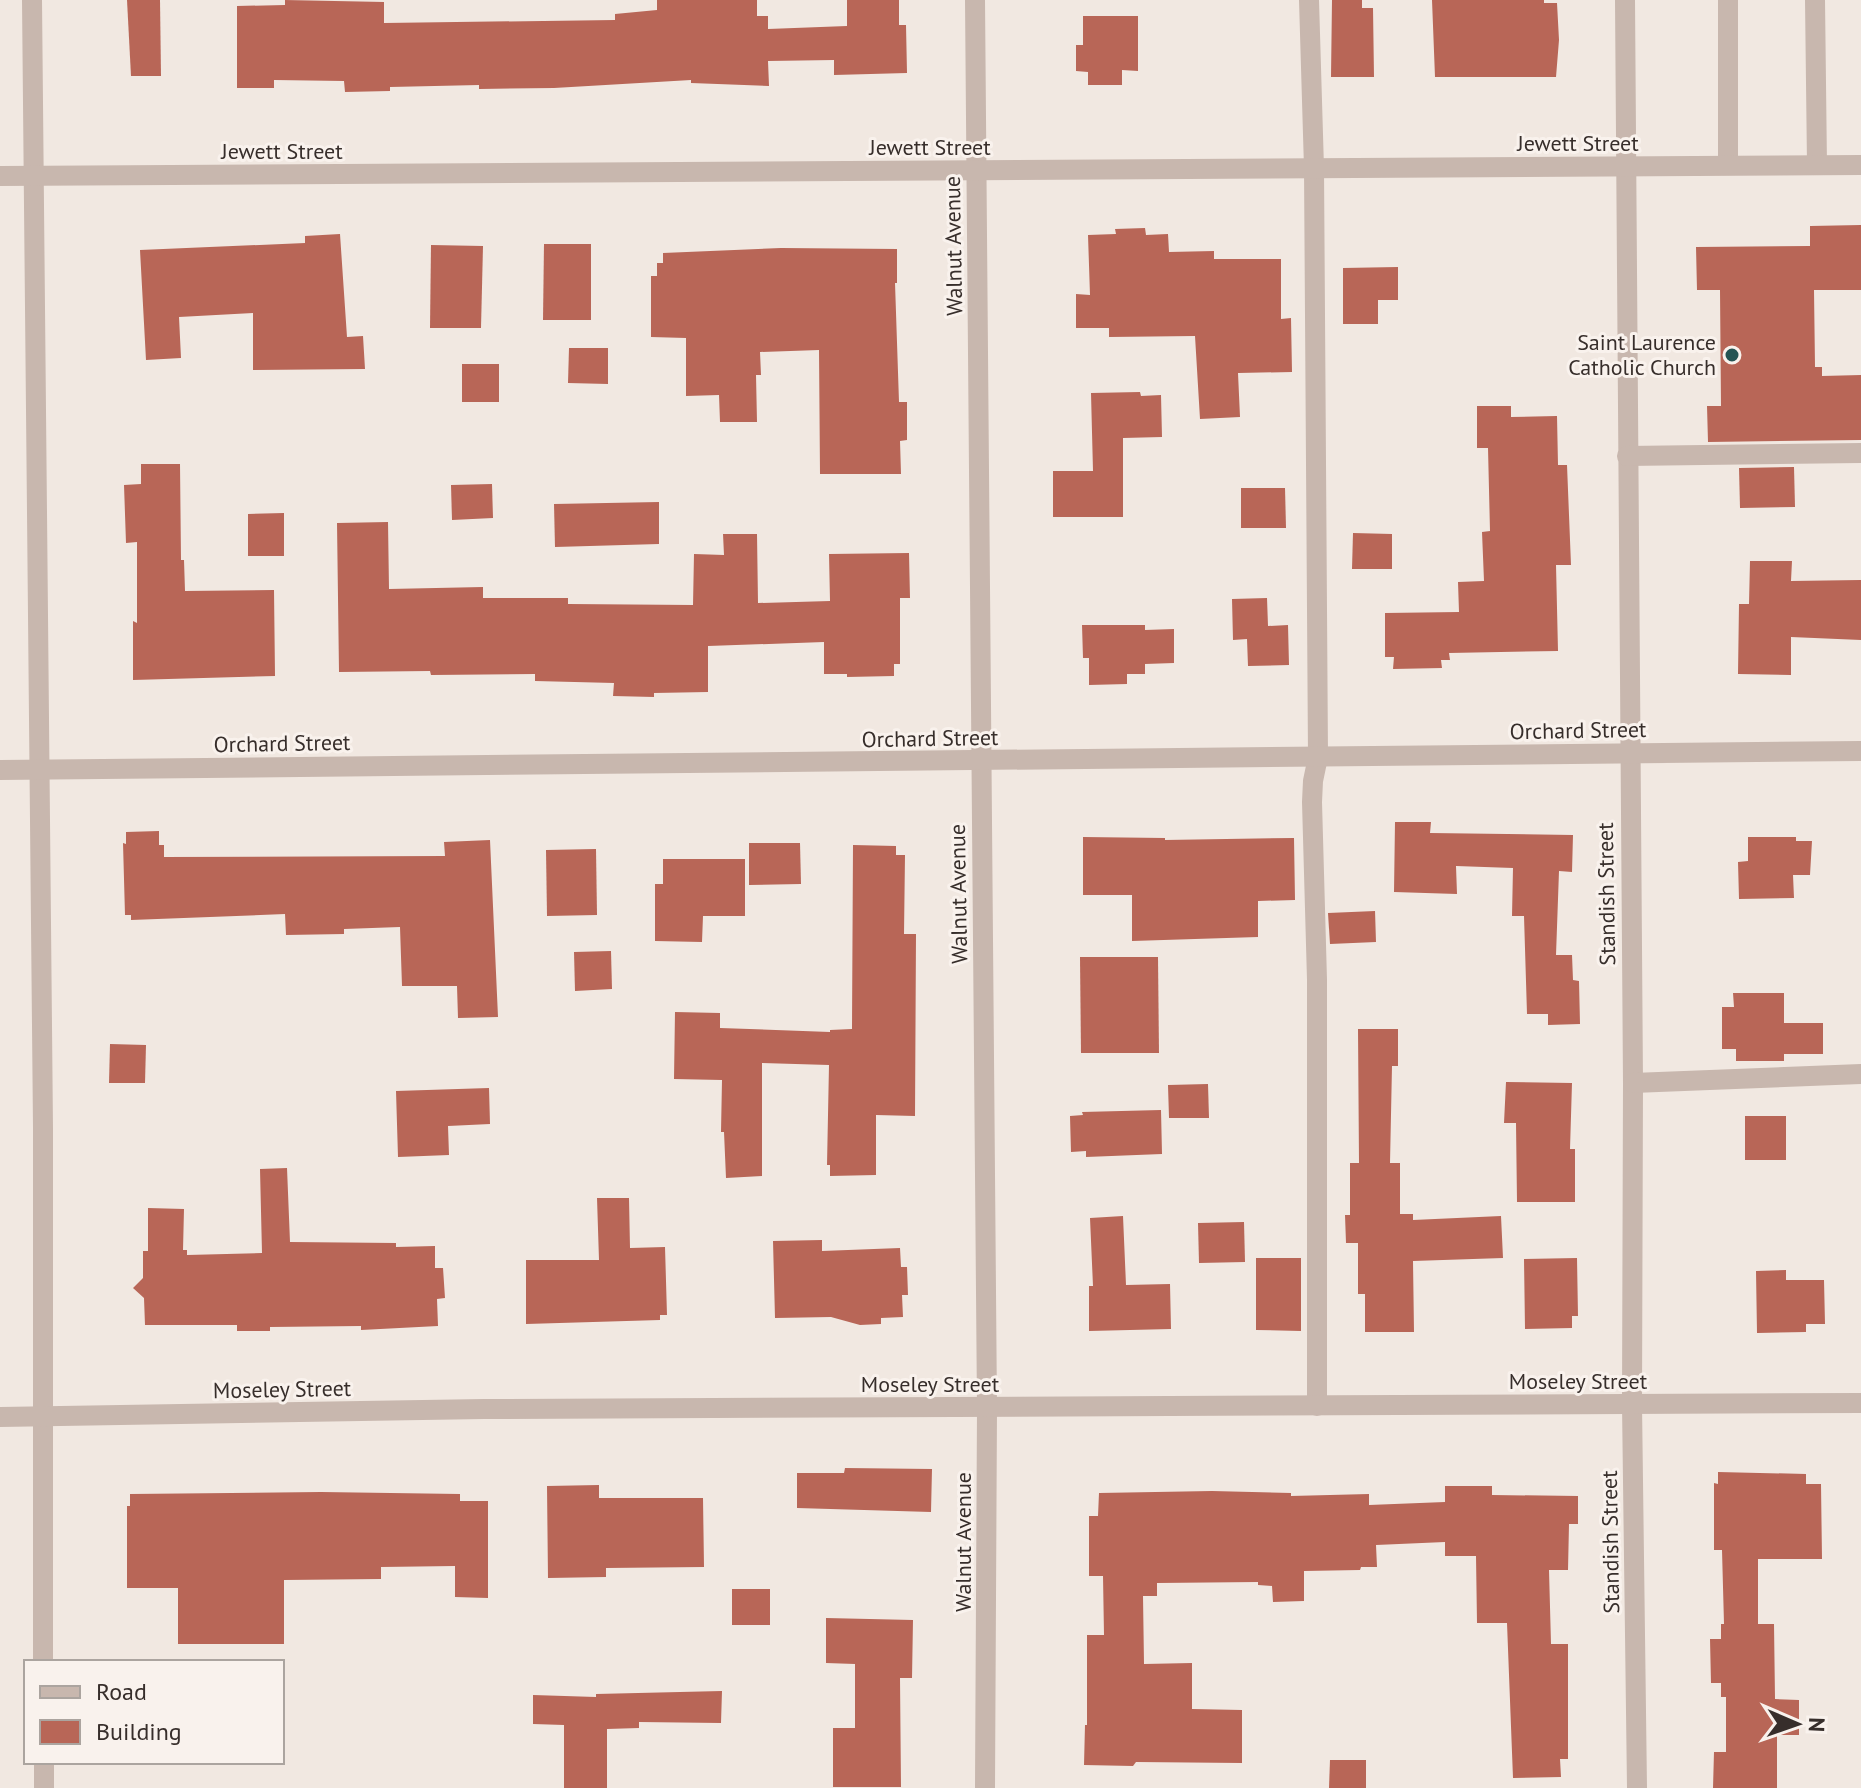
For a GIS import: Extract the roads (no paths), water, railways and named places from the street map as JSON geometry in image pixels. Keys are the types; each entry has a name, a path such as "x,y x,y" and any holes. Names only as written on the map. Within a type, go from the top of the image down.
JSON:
{"street":[{"path":"32,0 43,1128 43,1660"},
{"name":"Walnut Avenue","path":"975,0 987,1409 985,1788"},
{"path":"1309,0 1314,168 1318,757 1312,802 1317,980 1317,1406"},
{"name":"Standish Street","path":"1625,0 1633,1083 1632,1404 1637,1788"},
{"path":"1728,0 1728,165"},
{"path":"1815,0 1817,165"},
{"name":"Jewett Street","path":"0,176 1861,165"},
{"path":"1627,456 1861,453"},
{"name":"Orchard Street","path":"0,770 1861,751"},
{"path":"1633,1083 1861,1074"},
{"name":"Moseley Street","path":"0,1417 484,1409 1861,1403"},
{"path":"44,1764 44,1788"}],"place":[{"name":"Saint Laurence Catholic Church","path":"1732,355"}]}
